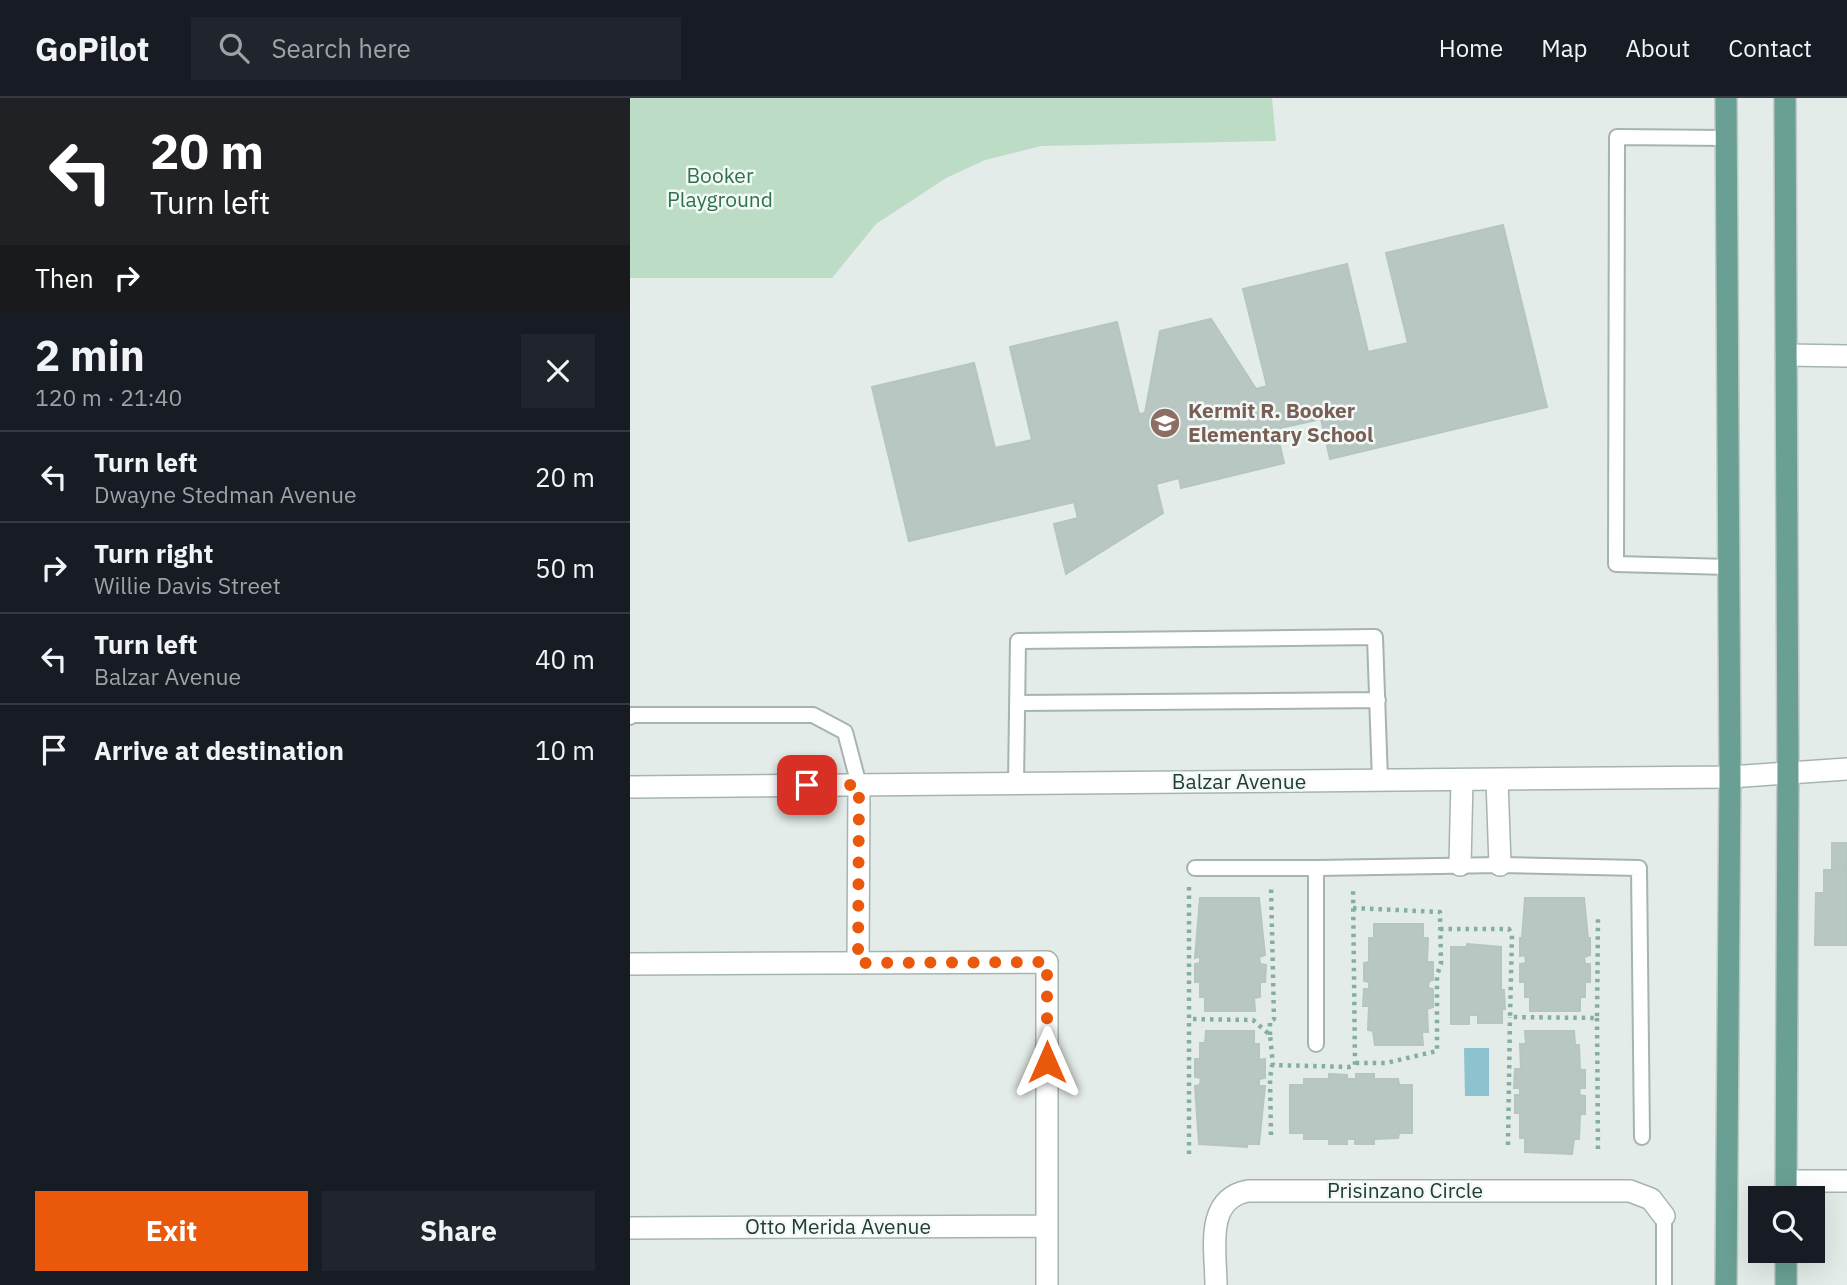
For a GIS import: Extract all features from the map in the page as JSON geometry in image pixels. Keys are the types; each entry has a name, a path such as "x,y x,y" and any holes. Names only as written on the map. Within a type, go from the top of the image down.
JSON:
{"main road":[{"path":"1726,98 1730,777 1726,1285"},
{"path":"1785,98 1788,775 1786,1186"},
{"path":"1786,1263 1786,1285"}],"street":[{"path":"1786,355 1847,356"},
{"name":"Balzar Avenue","path":"630,787 1730,777 1788,775 1847,768"},
{"path":"1460,865 1462,780"},
{"path":"1497,780 1500,865"},
{"path":"858,963 859,785"},
{"path":"630,964 1047,962 1047,1285"},
{"path":"1813,1186 1847,1181"},
{"name":"Prisinzano Circle","path":"1216,1285 1219,1212 1235,1194 1248,1191 1630,1191 1651,1199 1664,1216"},
{"name":"Otto Merida Avenue","path":"630,1228 1047,1226"}],"lane":[{"path":"1726,138 1617,137 1615,564 1728,567"},
{"path":"1016,784 1018,641 1375,637 1380,781"},
{"path":"1018,703 1378,700"},
{"path":"630,717 813,715 845,732 859,785"},
{"path":"1195,868 1353,869 1500,865 1639,868 1642,1138"},
{"path":"1316,868 1316,1044"},
{"path":"1664,1216 1664,1285"}],"path":[{"path":"1353,869 1355,1063"},
{"path":"1271,884 1274,1019 1270,1020 1269,1035 1272,1064 1271,1135"},
{"path":"1189,1154 1189,885 1202,885"},
{"path":"1272,1064 1349,1067 1355,1063 1386,1063 1437,1051 1440,912 1353,908"},
{"path":"1598,919 1598,1150"},
{"path":"1440,929 1509,929 1512,936 1508,1145"},
{"path":"1510,1017 1597,1018"},
{"path":"1189,1019 1253,1020 1269,1035"}],"green space":[{"name":"Booker Playground","path":"630,98 1272,98 1276,141 1041,146 985,160 946,178 876,224 832,278 630,278"}],"water":[{"path":"1464,1048 1489,1048 1489,1096 1465,1096"}],"building":[{"path":"1503,225 1547,407 1330,459 1321,419 1276,429 1284,463 1181,488 1179,478 1156,484 1163,513 1066,574 1054,524 1078,518 1074,502 909,541 872,387 974,363 995,448 1032,440 1010,347 1117,322 1139,414 1145,413 1160,331 1211,319 1256,389 1267,386 1243,289 1347,264 1368,352 1408,343 1386,253"},
{"path":"1832,843 1847,843 1847,870 1832,870"},
{"path":"1824,870 1847,870 1847,945 1815,945 1816,893 1824,893"},
{"path":"1200,898 1259,898 1265,955 1259,957 1260,964 1266,965 1265,982 1260,982 1260,997 1254,998 1255,1011 1205,1011 1205,997 1200,997 1200,982 1195,982 1195,964 1200,963 1200,956 1195,958"},
{"path":"1525,898 1584,898 1590,955 1584,957 1585,964 1590,964 1590,982 1585,982 1585,997 1580,997 1580,1011 1530,1011 1530,997 1525,997 1525,982 1520,982 1520,964 1526,963 1525,955 1520,956"},
{"path":"1374,924 1423,924 1423,938 1428,938 1427,962 1433,962 1433,980 1429,981 1428,988 1433,989 1433,1007 1427,1009 1428,1032 1422,1032 1423,1045 1375,1045 1373,1031 1368,1030 1369,1006 1363,1006 1364,989 1369,989 1369,982 1364,981 1364,963 1369,962 1369,938 1374,938"},
{"path":"1467,944 1501,947 1501,990 1504,990 1505,1009 1502,1009 1502,1023 1478,1023 1478,1015 1469,1015 1469,1024 1451,1024 1451,947 1467,947"},
{"path":"1206,1031 1254,1031 1254,1044 1259,1044 1259,1060 1265,1059 1265,1078 1259,1079 1259,1086 1265,1086 1259,1144 1247,1144 1247,1147 1199,1144 1195,1086 1200,1085 1201,1078 1195,1077 1195,1059 1200,1059 1200,1043 1205,1043"},
{"path":"1525,1031 1574,1031 1575,1045 1579,1045 1580,1070 1585,1070 1585,1088 1580,1088 1579,1095 1585,1096 1585,1114 1580,1114 1579,1139 1574,1139 1572,1154 1525,1152 1525,1138 1520,1138 1520,1113 1515,1113 1515,1095 1520,1095 1520,1088 1514,1088 1515,1069 1521,1069 1520,1044 1526,1044"},
{"path":"1329,1074 1347,1075 1347,1079 1356,1079 1356,1074 1374,1074 1374,1079 1398,1079 1399,1085 1412,1085 1412,1133 1399,1133 1398,1138 1374,1139 1374,1144 1355,1144 1355,1139 1347,1139 1347,1144 1329,1144 1329,1139 1304,1139 1304,1133 1290,1133 1290,1085 1304,1085 1304,1079 1329,1079"}],"place":[{"name":"Kermit R. Booker Elementary School","path":"1165,423"}],"route":[{"path":"807,785 859,785 858,963 1047,962 1047,1062"}]}
